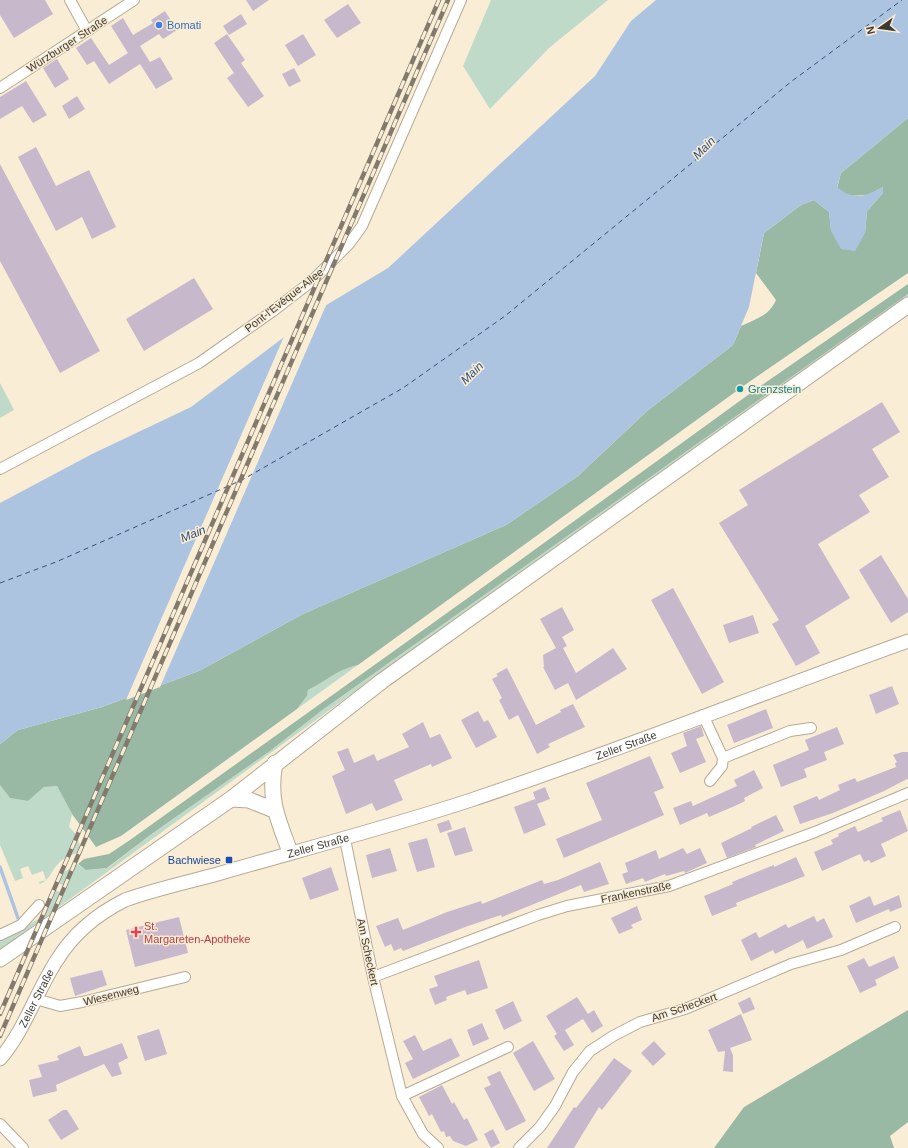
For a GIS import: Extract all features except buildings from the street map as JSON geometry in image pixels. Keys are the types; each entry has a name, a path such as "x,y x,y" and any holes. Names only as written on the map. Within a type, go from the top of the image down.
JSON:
{"main road":[{"path":"0,959 231,799 382,681 908,305"},
{"path":"276,763 272,780 274,810 290,852"},
{"path":"231,799 249,800 274,810"}],"street":[{"path":"70,0 87,31"},
{"name":"Würzburger Straße","path":"0,88 134,0"},
{"name":"Pont-l'Evêque-Allee","path":"0,469 199,363 306,285 349,244 362,226 461,0"},
{"name":"Zeller Straße","path":"0,1059 11,1046 57,960 70,942 103,911 140,895 290,852 345,839 486,795 596,757 704,715 908,641"},
{"path":"704,715 723,758 722,766 710,781"},
{"path":"723,758 790,731 811,728"},
{"name":"Frankenstraße","path":"373,977 538,915 567,906 669,886 815,832 908,793"},
{"name":"Am Scheckert","path":"345,839 373,977 402,1096 423,1134 438,1148"},
{"path":"0,935 21,925 40,905"},
{"name":"Am Scheckert","path":"519,1148 540,1127 555,1106 572,1072 590,1051 613,1036 640,1022 685,1009 791,964 841,950 895,927"},
{"name":"Wiesenweg","path":"36,999 60,1006 185,977"},
{"path":"402,1096 508,1047"},
{"path":"0,1124 23,1148"}],"green space":[{"path":"491,0 608,0 549,48 490,109 463,66"},
{"path":"908,118 908,273 749,382 358,665 344,669 308,690 307,696 297,709 121,836 96,847 72,814 57,786 44,787 28,801 10,798 0,785 0,744 18,730 102,707 199,671 303,614 506,525 578,476 647,411 733,345 741,326 757,319 770,310 776,300 756,273 764,233 801,205 814,200 829,212 831,230 865,233 867,211 883,193 883,187 868,195 847,196 837,188 841,173"},
{"path":"908,284 908,294 321,711 270,751 153,833 107,868 86,870 78,864 84,859 109,854 130,840 759,387"},
{"path":"908,294 908,298 379,674 0,950 0,941 40,918 52,889 63,893 65,886 55,882 64,872 77,864 86,870 108,868 153,833 270,751 321,711"},
{"path":"0,383 14,410 0,418"},
{"path":"358,665 297,709 307,696 308,690 344,669"},
{"path":"0,785 10,798 28,801 44,787 57,786 72,814 69,827 76,834 82,852 64,859 56,866 46,880 43,871 32,875 28,866 20,869 23,878 15,881 0,845"},
{"path":"908,1010 908,1122 890,1136 894,1148 714,1148 744,1107"}],"water":[{"name":"Main","path":"656,0 908,0 908,118 841,173 837,187 854,196 860,196 871,193 883,187 883,193 867,211 865,233 855,251 841,249 831,231 829,212 814,200 801,205 764,233 749,307 733,345 647,411 578,476 506,525 303,614 199,671 102,707 18,730 0,744 0,503 92,454 191,407 328,304 388,268 595,76 631,21"}],"pier":[{"path":"327,303 160,687 126,700 286,332"}],"waterway":[{"path":"0,867 18,918"}],"ferry route":[{"path":"0,583 56,562 242,480 403,388 505,316 792,81 902,0"}],"railway":[{"path":"0,1014 439,0"},
{"path":"0,1036 448,0"}],"place":[{"name":"Bomati","path":"159,25"},
{"name":"Grenzstein","path":"740,389"},
{"name":"Bachwiese","path":"229,860"},
{"name":"St. Margareten-Apotheke","path":"136,932"}]}
